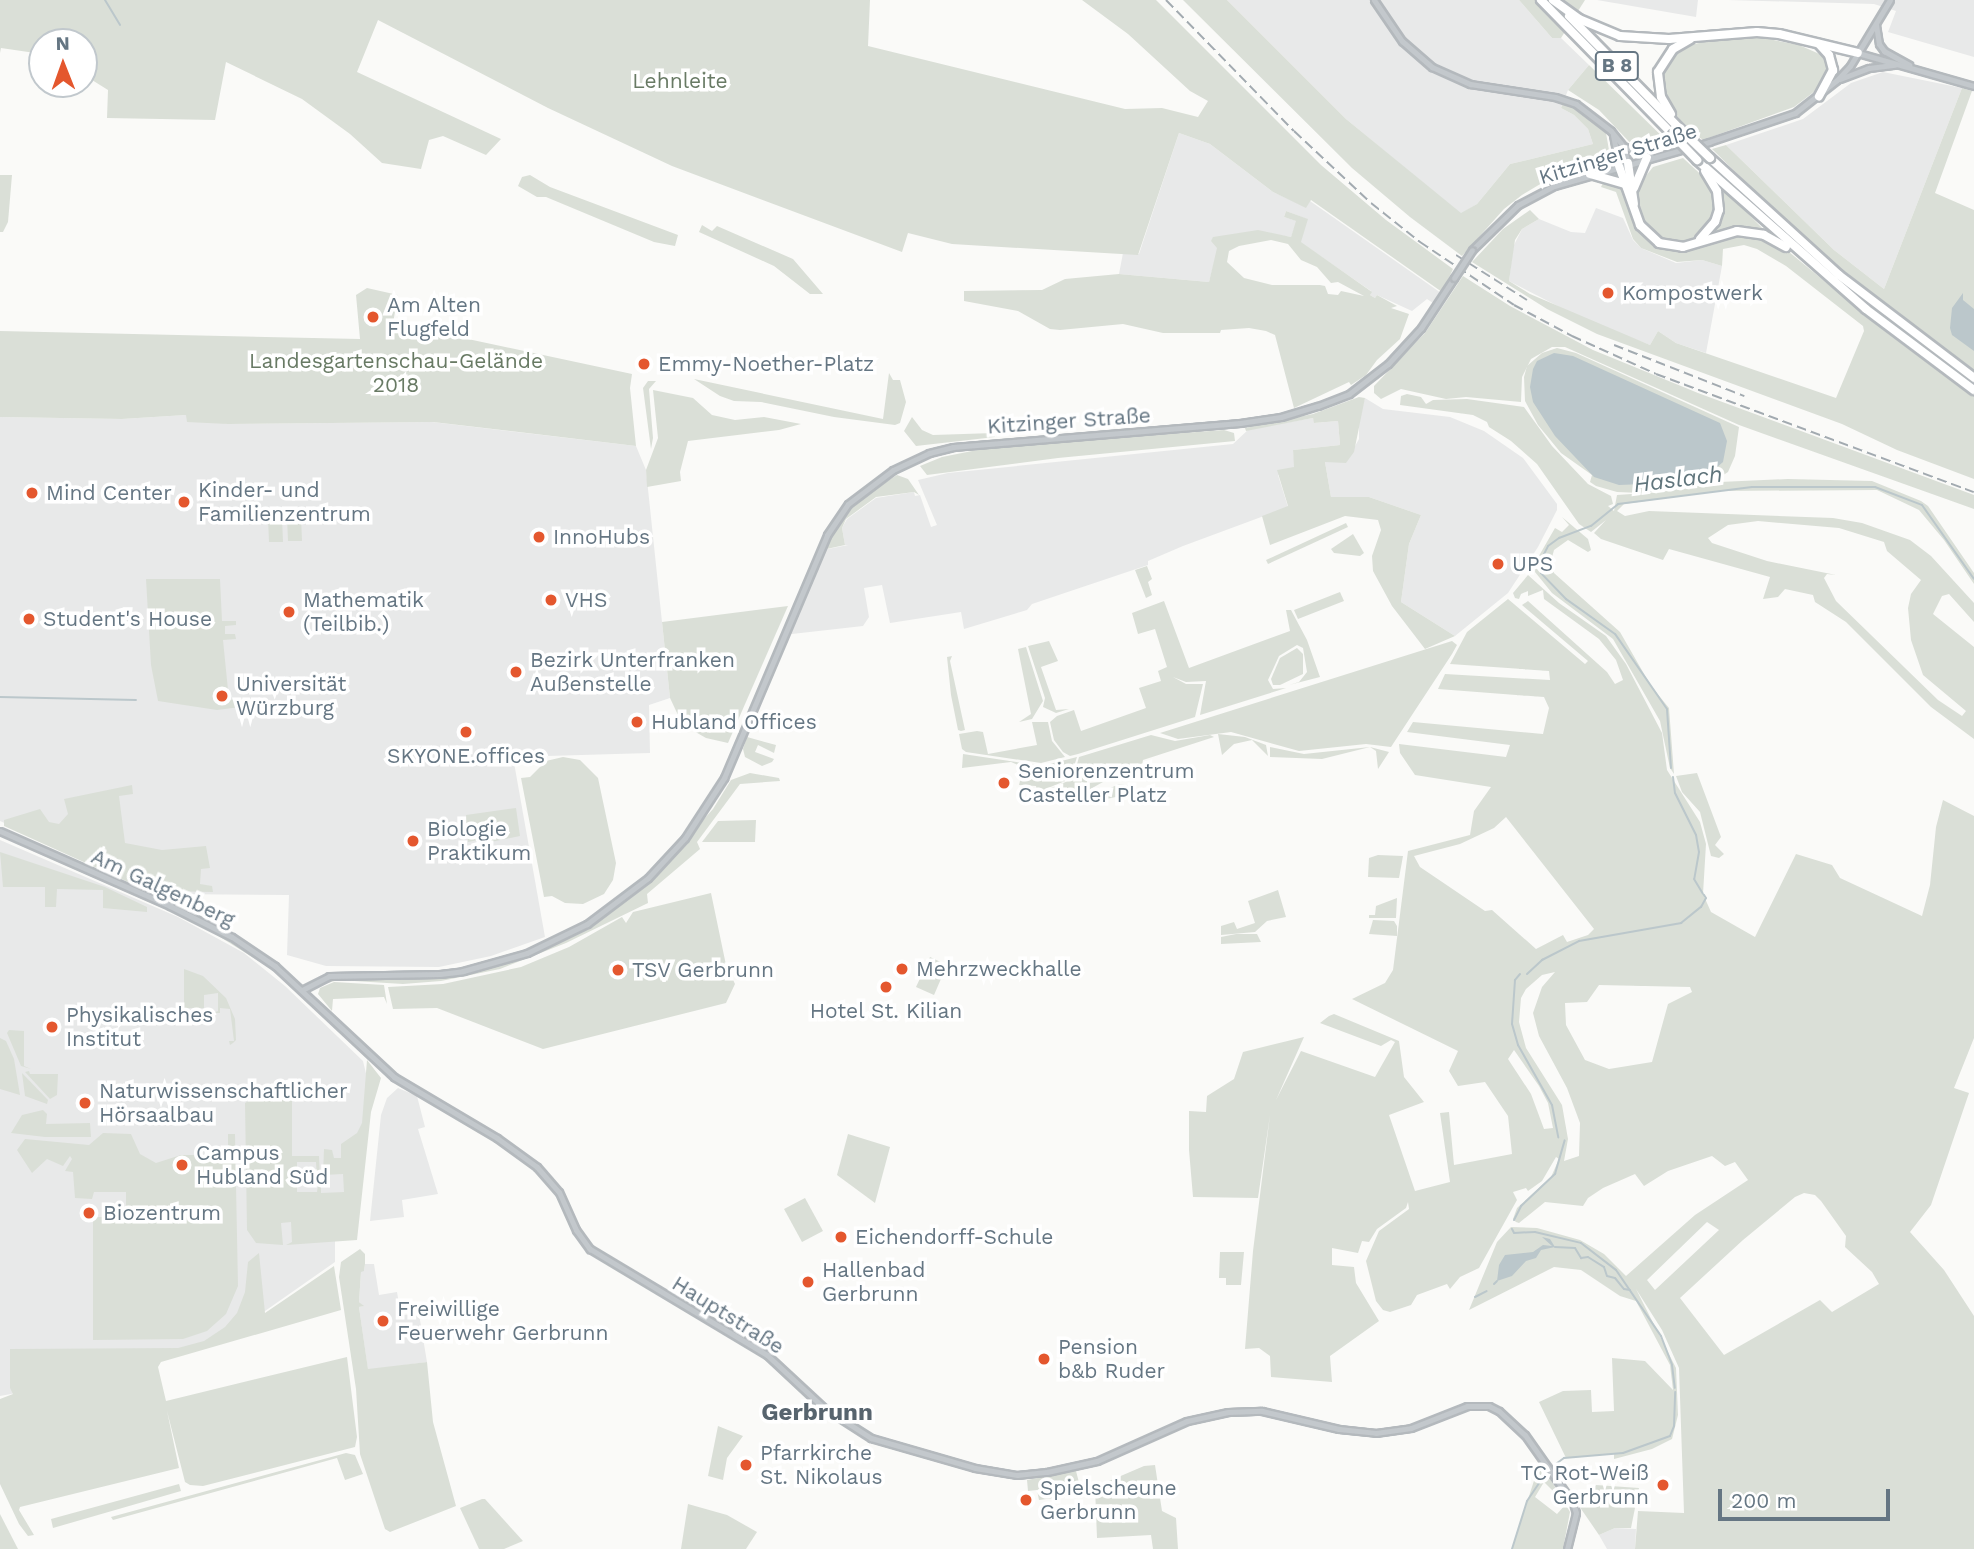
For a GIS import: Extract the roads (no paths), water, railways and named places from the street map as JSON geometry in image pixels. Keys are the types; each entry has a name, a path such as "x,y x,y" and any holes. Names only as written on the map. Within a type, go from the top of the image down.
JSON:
{"highway":[{"name":"B 8","path":"1541,0 1697,160 1806,260 1899,335 1974,390"},
{"name":"B 8","path":"1553,0 1710,158 1839,275 1974,378"},
{"path":"1553,0 1579,19 1620,36 1643,40 1757,32 1858,53"},
{"path":"1682,131 1661,97 1658,72 1673,49 1695,37"},
{"path":"1819,44 1829,55 1833,70 1819,96"},
{"path":"1633,191 1649,158"},
{"path":"1695,243 1708,231 1719,210 1717,191 1697,160"},
{"path":"1624,165 1624,184 1635,214 1648,236 1659,243 1683,247 1723,234 1751,232 1777,241 1806,260"},
{"path":"1624,165 1633,191 1635,214"},
{"path":"1590,174 1624,184"}],"street":[{"path":"1374,0 1402,41 1432,67 1470,84 1555,97 1576,104 1611,131 1623,146 1649,158"},
{"name":"Kitzinger Straße","path":"302,990 329,976 440,974 517,957 587,924 648,878 685,838 724,778 827,535 858,495 893,470 929,453 953,446 1193,428 1281,417 1333,401 1355,390 1410,341 1472,250 1498,222 1525,201 1554,186 1590,174 1785,118 1838,80 1890,0"},
{"path":"1876,25 1879,44 1884,51 1921,71"},
{"path":"1858,53 1974,86"},
{"path":"1838,80 1869,68 1899,65"},
{"path":"1611,131 1624,165"},
{"path":"1623,146 1624,165"},
{"name":"Am Galgenberg","path":"0,831 232,937 302,990 394,1077 497,1138 537,1167 559,1192 582,1239"},
{"name":"Hauptstraße","path":"582,1239 605,1259 767,1355 817,1401 855,1429 887,1444 1011,1475 1047,1472 1097,1461 1187,1421 1217,1414 1262,1411 1339,1429 1376,1433 1411,1428 1476,1405 1489,1406 1507,1417 1548,1466 1575,1509 1567,1549"}],"water":[{"path":"1963,293 1963,300 1974,309 1974,351 1952,335 1950,328 1952,308"},
{"path":"1554,353 1573,356 1720,423 1727,441 1723,462 1707,476 1668,482 1669,489 1642,493 1644,484 1619,485 1594,477 1555,436 1533,402 1530,387 1533,369 1537,361"},
{"path":"1542,1237 1550,1239 1555,1247 1541,1250 1536,1258 1526,1261 1512,1276 1497,1281 1499,1265 1505,1255 1533,1252 1543,1245 1552,1246"}],"waterway":[{"path":"105,0 120,25"},
{"name":"Haslach","path":"1671,768 1667,709 1615,634 1566,599 1541,573 1542,558 1548,546 1559,538 1591,526 1618,504 1752,487 1875,487 1922,505 1974,579"},
{"path":"0,697 136,700"},
{"name":"Haslach","path":"1673,777 1675,793 1696,835 1699,852 1694,879 1703,894"},
{"name":"Haslach","path":"1527,974 1542,960 1579,941 1681,923 1701,907 1706,898 1704,895"},
{"name":"Haslach","path":"1520,974 1515,980 1512,1024 1518,1045 1552,1105 1558,1137"},
{"name":"Haslach","path":"1514,1220 1521,1206 1555,1174 1565,1140"},
{"path":"1512,1229 1514,1233 1535,1232 1581,1243 1616,1270 1661,1336 1672,1365 1675,1388"},
{"path":"1555,1247 1575,1248 1581,1258 1588,1257 1604,1267 1607,1276 1615,1278 1624,1289 1630,1290"},
{"path":"1494,1284 1497,1281"},
{"path":"1475,1297 1487,1291"},
{"path":"1553,1466 1564,1458 1623,1453 1670,1436 1674,1426 1675,1392"},
{"path":"1512,1549 1527,1501 1546,1473"}],"railway":[{"path":"1166,0 1294,131 1371,203 1420,242 1514,305 1572,336 1656,374 1974,492"},
{"path":"1456,255 1527,300"},
{"path":"1614,345 1744,396"}],"place":[{"name":"Kompostwerk","path":"1608,293"},
{"name":"Am Alten Flugfeld","path":"373,317"},
{"name":"Emmy-Noether-Platz","path":"644,364"},
{"name":"Mind Center","path":"32,493"},
{"name":"Kinder- und Familienzentrum","path":"184,502"},
{"name":"InnoHubs","path":"539,537"},
{"name":"UPS","path":"1498,564"},
{"name":"VHS","path":"551,600"},
{"name":"Mathematik (Teilbib.)","path":"289,612"},
{"name":"Student's House","path":"29,619"},
{"name":"Bezirk Unterfranken Außenstelle","path":"516,672"},
{"name":"Universität Würzburg","path":"222,696"},
{"name":"Hubland Offices","path":"637,722"},
{"name":"SKYONE.offices","path":"466,732"},
{"name":"Seniorenzentrum Casteller Platz","path":"1004,783"},
{"name":"Biologie Praktikum","path":"413,841"},
{"name":"Mehrzweckhalle","path":"902,969"},
{"name":"TSV Gerbrunn","path":"618,970"},
{"name":"Hotel St. Kilian","path":"886,987"},
{"name":"Physikalisches Institut","path":"52,1027"},
{"name":"Naturwissenschaftlicher Hörsaalbau","path":"85,1103"},
{"name":"Campus Hubland Süd","path":"182,1165"},
{"name":"Biozentrum","path":"89,1213"},
{"name":"Eichendorff-Schule","path":"841,1237"},
{"name":"Hallenbad Gerbrunn","path":"808,1282"},
{"name":"Freiwillige Feuerwehr Gerbrunn","path":"383,1321"},
{"name":"Pension b&b Ruder","path":"1044,1359"},
{"name":"Pfarrkirche St. Nikolaus","path":"746,1465"},
{"name":"TC Rot-Weiß Gerbrunn","path":"1663,1485"},
{"name":"Spielscheune Gerbrunn","path":"1026,1500"}],"district":[{"name":"Gerbrunn","path":"817,1413"}],"park label":[{"name":"Lehnleite","path":"680,81"},
{"name":"Landesgartenschau-Gelände 2018","path":"396,373"}]}
